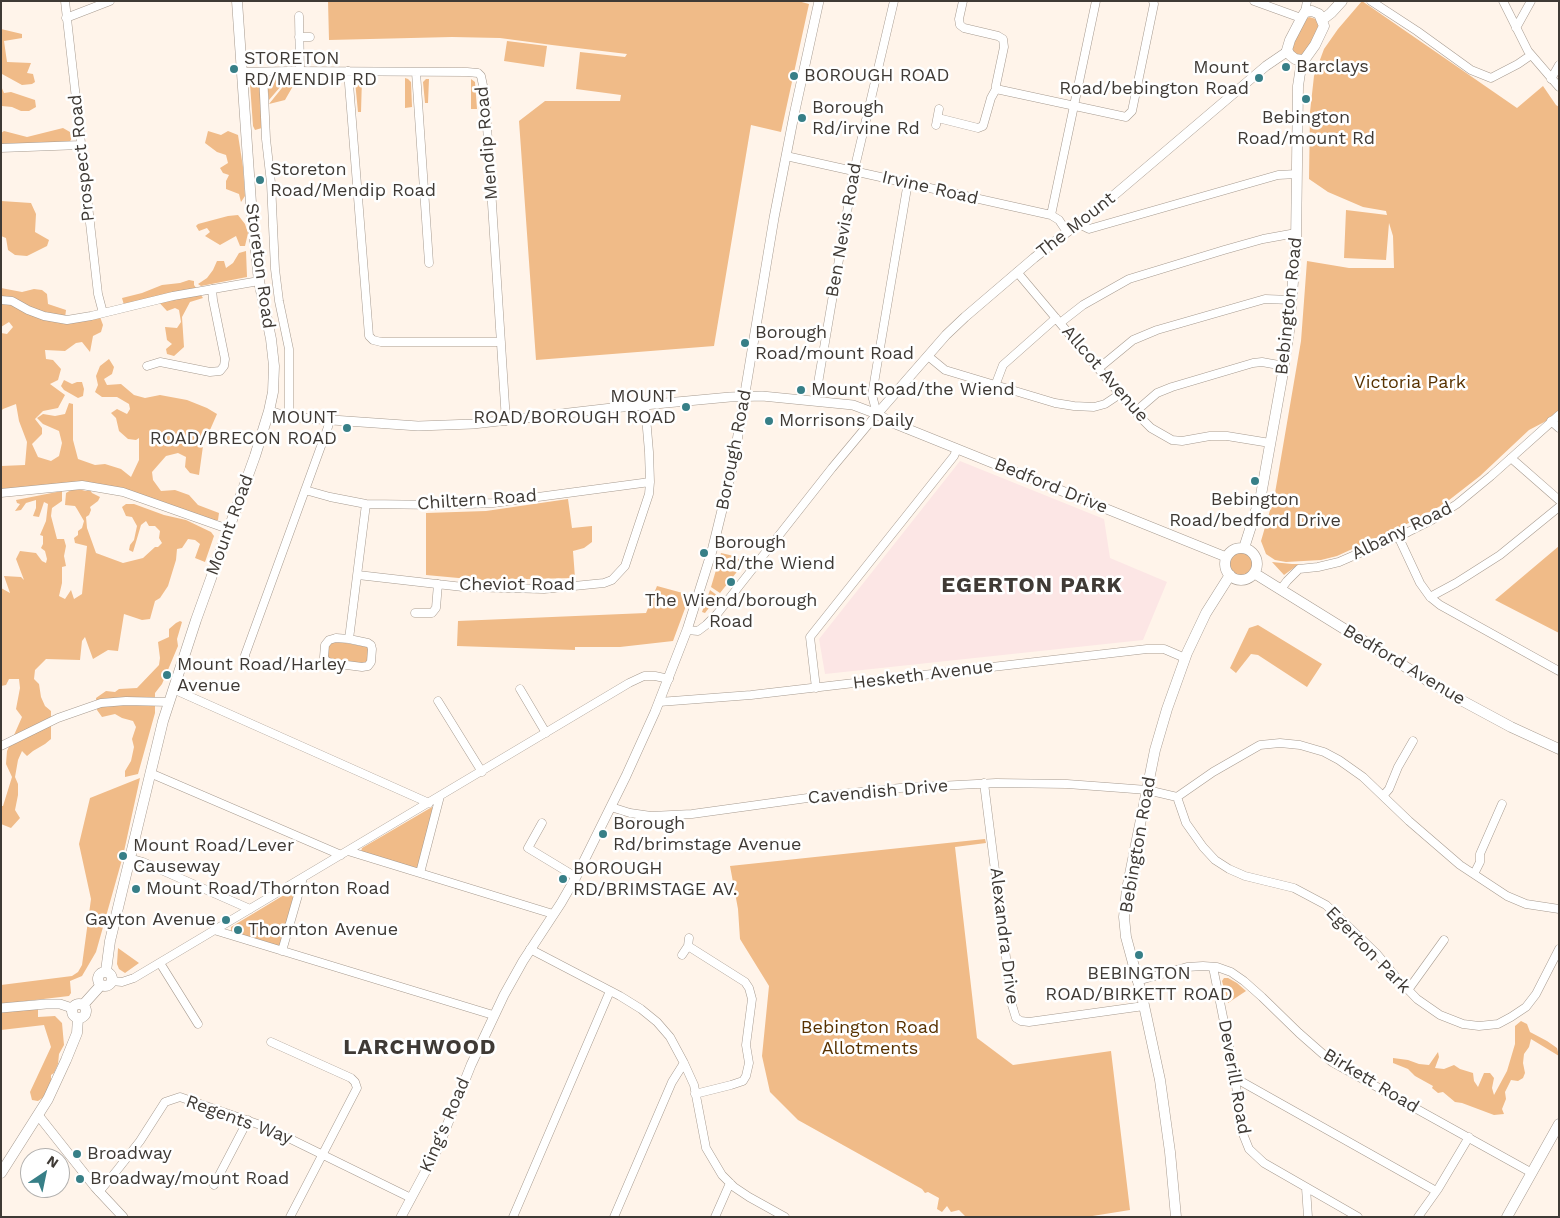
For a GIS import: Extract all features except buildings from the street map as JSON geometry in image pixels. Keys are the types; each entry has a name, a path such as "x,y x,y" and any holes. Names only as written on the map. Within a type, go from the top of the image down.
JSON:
{"main road":[{"name":"Storeton Road","path":"237,1 251,204 259,281 271,339 274,366 273,392 269,411"},
{"path":"1322,20 1342,1"},
{"path":"1304,10 1319,14 1324,26 1310,53 1302,60 1294,59 1287,50 1304,10"},
{"name":"Bebington Road","path":"1244,548 1261,495 1284,366 1292,300 1296,233 1298,86 1302,60"},
{"name":"Mount Road","path":"106,971 110,941 129,858 169,702 269,411"},
{"path":"1235,548 1250,550 1256,557 1257,565 1254,573 1249,578 1242,580 1230,576 1225,565 1226,556 1235,548"},
{"name":"Bedford Avenue","path":"1254,573 1446,692 1511,727 1559,749"},
{"name":"Bebington Road","path":"1176,1217 1170,1152 1160,1080 1126,936 1124,917 1127,889 1155,750 1167,709 1185,658 1206,612 1230,576"},
{"path":"106,971 112,976 112,981 107,986 101,985 98,981 98,976 101,972 106,971"},
{"path":"83,1005 101,985"},
{"path":"78,1018 72,1015 72,1008 77,1004 83,1005"},
{"path":"78,1018 85,1014 86,1009 83,1005"},
{"path":"1,1173 48,1099 77,1033 78,1018"},
{"path":"1507,1217 1559,1124"}],"street":[{"name":"Prospect Road","path":"65,1 98,294 102,313"},
{"path":"66,18 110,1"},
{"name":"Borough Road","path":"561,903 626,776 669,679 712,551 733,465 786,156 819,1"},
{"name":"Ben Nevis Road","path":"815,401 854,170 894,1"},
{"path":"939,109 937,121 978,128 982,126 996,89 1004,46 1003,40 998,36 964,28 960,25 959,19 963,1"},
{"path":"1068,232 1059,220 1051,215 1096,1"},
{"path":"996,89 1126,118 1132,111 1154,4 1153,1"},
{"path":"1254,1 1304,10"},
{"path":"1371,1 1471,70 1491,78 1532,55"},
{"path":"1503,1 1532,55 1559,87"},
{"path":"1516,28 1531,1"},
{"path":"299,16 300,71"},
{"path":"299,37 310,37"},
{"name":"The Mount","path":"877,414 965,317 1017,272 1120,190 1266,66 1288,51"},
{"path":"1551,79 1559,65"},
{"path":"348,71 369,336 373,340 381,342 501,342"},
{"name":"Mendip Road","path":"242,72 466,72 478,73 481,76 486,108 506,421"},
{"name":"Storeton Road","path":"263,72 275,269 279,301 289,349 289,416"},
{"path":"416,72 429,263"},
{"path":"1,148 81,145"},
{"name":"Irvine Road","path":"786,156 1051,215"},
{"path":"1078,224 1089,229 1278,176 1297,174"},
{"path":"877,414 872,397 908,182"},
{"path":"995,386 1003,364 1058,320 1129,279 1224,250 1264,239 1296,233"},
{"name":"Allcot Avenue","path":"1017,272 1135,412 1151,428 1172,440 1182,441 1218,436 1238,437 1270,443"},
{"path":"1,300 12,302 44,316 67,320 173,296 259,281"},
{"path":"147,366 160,362 210,372 220,370 224,366 225,359 212,300 212,289"},
{"path":"1099,368 1133,340 1157,330 1265,299 1292,300"},
{"path":"928,356 945,370 1055,403 1094,407 1105,404 1120,394"},
{"path":"1135,412 1157,393 1190,382 1254,363 1262,362 1284,366"},
{"path":"269,411 289,416 418,426 473,424 646,404 762,396 853,405 877,414"},
{"name":"Cheviot Road","path":"358,575 438,584 544,589 604,583 612,580 625,566 649,494 646,404"},
{"path":"686,630 698,631 706,626 877,414"},
{"name":"Bedford Drive","path":"877,414 893,423 1226,556"},
{"name":"Albany Road","path":"1281,589 1299,570 1339,562 1432,520 1457,504 1559,415"},
{"path":"245,664 249,646 329,420"},
{"path":"1551,421 1559,428"},
{"path":"816,688 810,637 954,456 957,449"},
{"path":"1511,458 1559,500"},
{"name":"Chiltern Road","path":"305,490 366,504 414,506 493,503 650,482"},
{"path":"1,493 82,485 123,492 228,529"},
{"path":"349,639 366,504"},
{"path":"1430,597 1500,555 1559,507"},
{"path":"1398,536 1420,583 1430,597 1440,605 1559,671"},
{"path":"415,613 432,613 436,608 438,584"},
{"path":"336,638 349,639 371,645 372,656 368,666 362,667 326,661 324,652 325,645 329,640 336,638"},
{"name":"Hesketh Avenue","path":"659,702 816,688 1147,649 1164,650 1185,658"},
{"path":"112,981 122,982 134,978 629,683 644,676 669,679"},
{"path":"173,689 429,803"},
{"path":"520,689 546,733"},
{"path":"1,746 58,718 101,703 126,701 169,702"},
{"path":"438,701 482,772"},
{"path":"1383,796 1389,789 1398,767 1413,741"},
{"path":"1147,790 1177,797 1213,772 1260,744 1300,745 1331,756 1363,777 1409,821 1460,865 1507,896 1526,904 1559,909"},
{"path":"150,773 344,853 420,873 553,914"},
{"name":"Cavendish Drive","path":"611,807 630,813 651,816 692,814 871,791 984,784 1067,784 1147,790"},
{"name":"Alexandra Drive","path":"984,784 1012,1005 1016,1018 1029,1022 1144,1006"},
{"path":"420,873 440,796"},
{"name":"Egerton Park","path":"1177,797 1186,823 1202,847 1215,860 1245,876 1294,888 1326,905 1377,954 1417,999 1440,1014 1463,1024 1479,1026 1498,1024 1511,1018 1526,1007 1536,994 1559,949"},
{"path":"1474,874 1480,862 1480,854 1502,804"},
{"path":"542,822 528,848 576,876"},
{"path":"129,858 143,862 250,909"},
{"path":"282,951 303,878"},
{"name":"King's Road","path":"401,1217 438,1148 493,1016 530,949 561,903"},
{"path":"214,930 493,1016"},
{"path":"1408,990 1444,940"},
{"path":"682,955 688,942 745,982 752,999 746,1045 748,1063 746,1076 743,1081 732,1085 695,1094"},
{"path":"530,949 610,991 641,1009 657,1022 670,1037 694,1085 706,1148 722,1175 748,1197 785,1217"},
{"path":"1436,950 1444,955"},
{"path":"160,963 198,1024"},
{"name":"Birkett Road","path":"1137,981 1187,967 1213,967 1232,972 1332,1062 1532,1173"},
{"name":"Deverill Road","path":"1213,967 1235,1078 1243,1134 1249,1149 1264,1163 1358,1217"},
{"path":"513,1217 610,991"},
{"path":"1,1008 60,1004 72,1008"},
{"path":"271,1042 351,1078 357,1088 290,1217"},
{"path":"614,1217 672,1082 684,1063"},
{"path":"1235,1078 1436,1191"},
{"name":"Regents Way","path":"99,1192 140,1141 165,1102 180,1097 266,1127 411,1198"},
{"path":"38,1115 99,1192 123,1217"},
{"path":"214,1185 248,1120"},
{"path":"1418,1217 1469,1137"},
{"path":"715,1217 730,1183"},
{"path":"1306,1188 1308,1217"}],"shaded area":[{"path":"960,461 1104,519 1110,558 1167,582 1143,640 825,674 819,639"}],"green space":[{"path":"328,1 798,1 809,4 781,132 751,125 714,346 536,360 519,121 545,101 620,101 621,95 576,89 580,52 625,57 627,54 500,38 452,37 329,40"},
{"name":"Victoria Park","path":"1362,1 1517,108 1543,86 1559,107 1559,413 1529,430 1480,476 1444,504 1413,521 1337,556 1321,560 1286,562 1275,560 1266,554 1261,541 1275,493 1301,341 1307,261 1349,268 1394,268 1393,236 1389,223 1386,260 1344,258 1346,210 1387,215 1386,211 1363,207 1328,192 1309,179 1310,112 1314,76 1324,49"},
{"path":"1309,17 1316,19 1319,24 1319,30 1303,55 1296,56 1291,47 1304,21"},
{"path":"1,29 22,34 22,38 4,41 7,62 31,63 27,73 33,74 35,82 32,84 22,85 1,75"},
{"path":"507,41 547,46 544,67 504,61"},
{"path":"252,78 259,78 262,128 255,130 253,126 250,84"},
{"path":"271,78 287,79 269,100 267,83"},
{"path":"290,78 293,78 293,86 285,100 269,104"},
{"path":"362,78 361,112 358,112 355,81"},
{"path":"405,78 411,82 412,107 405,108"},
{"path":"429,79 428,103 425,103 423,82"},
{"path":"471,79 475,82 477,109 471,109"},
{"path":"1,86 4,93 11,92 35,100 36,107 29,111 21,111 12,107 2,106"},
{"path":"63,128 70,132 72,138 69,143 1,144 1,133 4,131 27,137"},
{"path":"208,131 221,135 228,131 238,135 245,196 241,202 239,194 226,189 226,181 229,175 223,173 220,168 228,163 226,155 217,152 205,143"},
{"path":"1,201 31,203 36,214 35,232 49,240 47,246 27,256 15,255 8,250 6,238 1,236"},
{"path":"238,215 245,224 248,233 245,246 240,246 236,236 220,245 205,236 210,232 207,228 199,231 196,226 228,216"},
{"path":"246,251 247,277 201,286 198,284 207,278 217,261 224,261 226,268 233,263 239,253"},
{"path":"189,280 194,281 194,285 203,298 190,302 182,317 184,347 174,356 167,354 166,349 172,344 167,340 165,327 177,328 181,322 179,310 175,308 167,311 155,298 124,305 122,298 162,285"},
{"path":"1,288 22,292 34,289 42,290 47,294 48,304 66,310 65,318 28,309 1,298"},
{"path":"1,303 10,303 30,313 66,324 100,317 103,325 101,332 93,336 90,352 82,342 76,343 65,351 45,350 46,359 53,360 61,369 58,380 50,384 65,395 58,408 43,411 35,419 42,428 42,434 32,444 38,457 51,461 59,456 62,443 59,431 43,424 37,418 43,414 55,416 65,414 69,403 73,404 73,440 78,459 95,465 105,464 121,469 131,477 139,460 139,438 136,440 128,439 119,431 116,418 111,413 117,409 127,414 130,409 129,404 117,397 102,397 95,392 98,385 96,376 100,366 109,359 114,367 112,374 104,379 107,385 121,384 134,395 145,398 160,395 187,400 217,414 203,446 199,475 190,473 185,467 186,457 178,453 166,456 152,472 153,480 161,491 175,490 189,495 198,505 219,513 218,520 213,521 97,484 67,483 15,488 1,497 1,466 25,465 27,442 19,421 16,404 1,411 1,333 7,334 13,327 9,322 1,327"},
{"path":"64,380 72,384 82,382 83,396 78,398 64,390 61,386"},
{"path":"78,489 90,490 100,497 90,507 89,515 86,517 87,528 96,553 123,563 143,558 162,543 159,538 160,531 155,526 149,526 146,521 141,525 133,552 129,550 134,540 137,526 132,517 126,516 122,507 126,504 134,504 164,515 186,520 211,532 214,536 205,562 195,558 200,544 195,540 188,539 182,548 177,549 176,560 168,586 160,598 155,601 150,619 142,620 124,614 118,651 108,650 93,659 85,637 82,641 80,660 46,659 35,670 34,679 39,684 41,697 45,706 51,711 51,739 27,756 22,751 18,760 15,777 18,784 18,795 15,810 20,818 11,828 1,824 1,806 3,806 12,777 6,764 7,751 22,717 16,709 20,688 19,679 9,679 6,685 1,686 1,588 10,593 4,576 21,577 24,580 16,559 20,551 36,553 46,563 45,551 41,548 43,536 40,535 46,521 48,504 44,502 39,517 33,516 36,500 26,503 21,510 15,511 20,504 16,500 62,491 62,501 52,508 51,516 57,539 64,539 66,546 64,556 66,566 62,567 62,583 59,596 65,599 71,590 74,599 82,594 87,546 75,543 74,538 78,535 78,531 82,528 84,521 75,506 65,505 66,493"},
{"path":"568,499 572,528 592,526 592,542 584,548 573,551 575,578 480,580 426,575 426,513 486,511"},
{"path":"1559,546 1559,633 1495,600"},
{"path":"1241,551 1246,552 1252,558 1252,568 1246,574 1241,575 1236,574 1230,568 1229,563 1230,558 1236,552"},
{"path":"721,553 734,556 744,563 720,593 711,587"},
{"path":"1272,562 1292,564 1299,564 1284,575"},
{"path":"657,586 690,595 673,641 620,647 575,647 575,650 457,646 458,621 646,613"},
{"path":"710,590 718,596 705,613 702,612"},
{"path":"180,621 182,622 177,639 178,646 162,684 155,693 155,713 138,774 125,777 125,771 131,761 134,747 132,739 136,727 133,721 115,714 102,717 97,710 96,698 106,691 115,692 119,689 137,688 159,665 158,642 169,637 169,629"},
{"path":"1258,625 1322,664 1307,687 1258,655 1251,654 1236,673 1230,668 1249,628"},
{"path":"335,641 367,647 369,659 364,665 331,661 327,658 327,645"},
{"path":"140,778 123,856 96,952 82,976 70,981 71,993 69,996 1,1004 1,985 72,976 78,972 82,965 91,899 79,844 90,798"},
{"path":"432,807 434,808 417,870 361,852 362,848"},
{"name":"Bebington Road Allotments","path":"985,839 986,843 955,847 977,1038 1013,1065 1111,1051 1130,1210 1086,1217 966,1217 959,1210 951,1212 947,1206 942,1212 937,1209 939,1198 928,1192 925,1193 922,1189 798,1120 770,1092 762,1056 769,986 740,939 738,909 730,866"},
{"path":"294,889 296,890 279,948 231,931 231,927"},
{"path":"118,948 139,963 125,973 119,969 117,964"},
{"path":"1224,978 1237,983 1246,991 1228,1003 1222,981"},
{"path":"38,1008 38,1017 55,1016 62,1023 64,1045 44,1097 38,1101 32,1100 30,1092 51,1047 44,1025 1,1030 1,1012"},
{"path":"1521,1021 1527,1024 1530,1032 1557,1048 1559,1056 1531,1039 1529,1047 1524,1054 1525,1073 1523,1078 1518,1081 1511,1080 1505,1092 1506,1099 1502,1109 1504,1114 1494,1115 1455,1102 1443,1092 1438,1093 1432,1088 1433,1086 1415,1076 1408,1069 1393,1063 1393,1058 1429,1065 1438,1052 1439,1057 1435,1068 1444,1069 1454,1065 1473,1073 1474,1081 1478,1087 1484,1073 1490,1073 1494,1078 1492,1088 1494,1095 1507,1071 1515,1044 1515,1026"}],"place":[{"name":"Barclays","path":"1286,67"},
{"name":"STORETON RD/MENDIP RD","path":"234,69"},
{"name":"BOROUGH ROAD","path":"794,76"},
{"name":"Mount Road/bebington Road","path":"1259,78"},
{"name":"Bebington Road/mount Rd","path":"1306,99"},
{"name":"Borough Rd/irvine Rd","path":"802,118"},
{"name":"Storeton Road/Mendip Road","path":"260,180"},
{"name":"Borough Road/mount Road","path":"745,343"},
{"name":"Mount Road/the Wiend","path":"801,390"},
{"name":"MOUNT ROAD/BOROUGH ROAD","path":"686,407"},
{"name":"Morrisons Daily","path":"769,421"},
{"name":"MOUNT ROAD/BRECON ROAD","path":"347,428"},
{"name":"Bebington Road/bedford Drive","path":"1255,481"},
{"name":"Borough Rd/the Wiend","path":"704,553"},
{"name":"The Wiend/borough Road","path":"731,582"},
{"name":"Mount Road/Harley Avenue","path":"167,675"},
{"name":"Borough Rd/brimstage Avenue","path":"603,834"},
{"name":"Mount Road/Lever Causeway","path":"123,856"},
{"name":"BOROUGH RD/BRIMSTAGE AV.","path":"563,879"},
{"name":"Mount Road/Thornton Road","path":"136,889"},
{"name":"Gayton Avenue","path":"226,920"},
{"name":"Thornton Avenue","path":"238,930"},
{"name":"BEBINGTON ROAD/BIRKETT ROAD","path":"1139,955"},
{"name":"Broadway","path":"77,1154"},
{"name":"Broadway/mount Road","path":"80,1179"}],"district":[{"name":"EGERTON PARK","path":"1032,586"},
{"name":"LARCHWOOD","path":"420,1048"}]}
